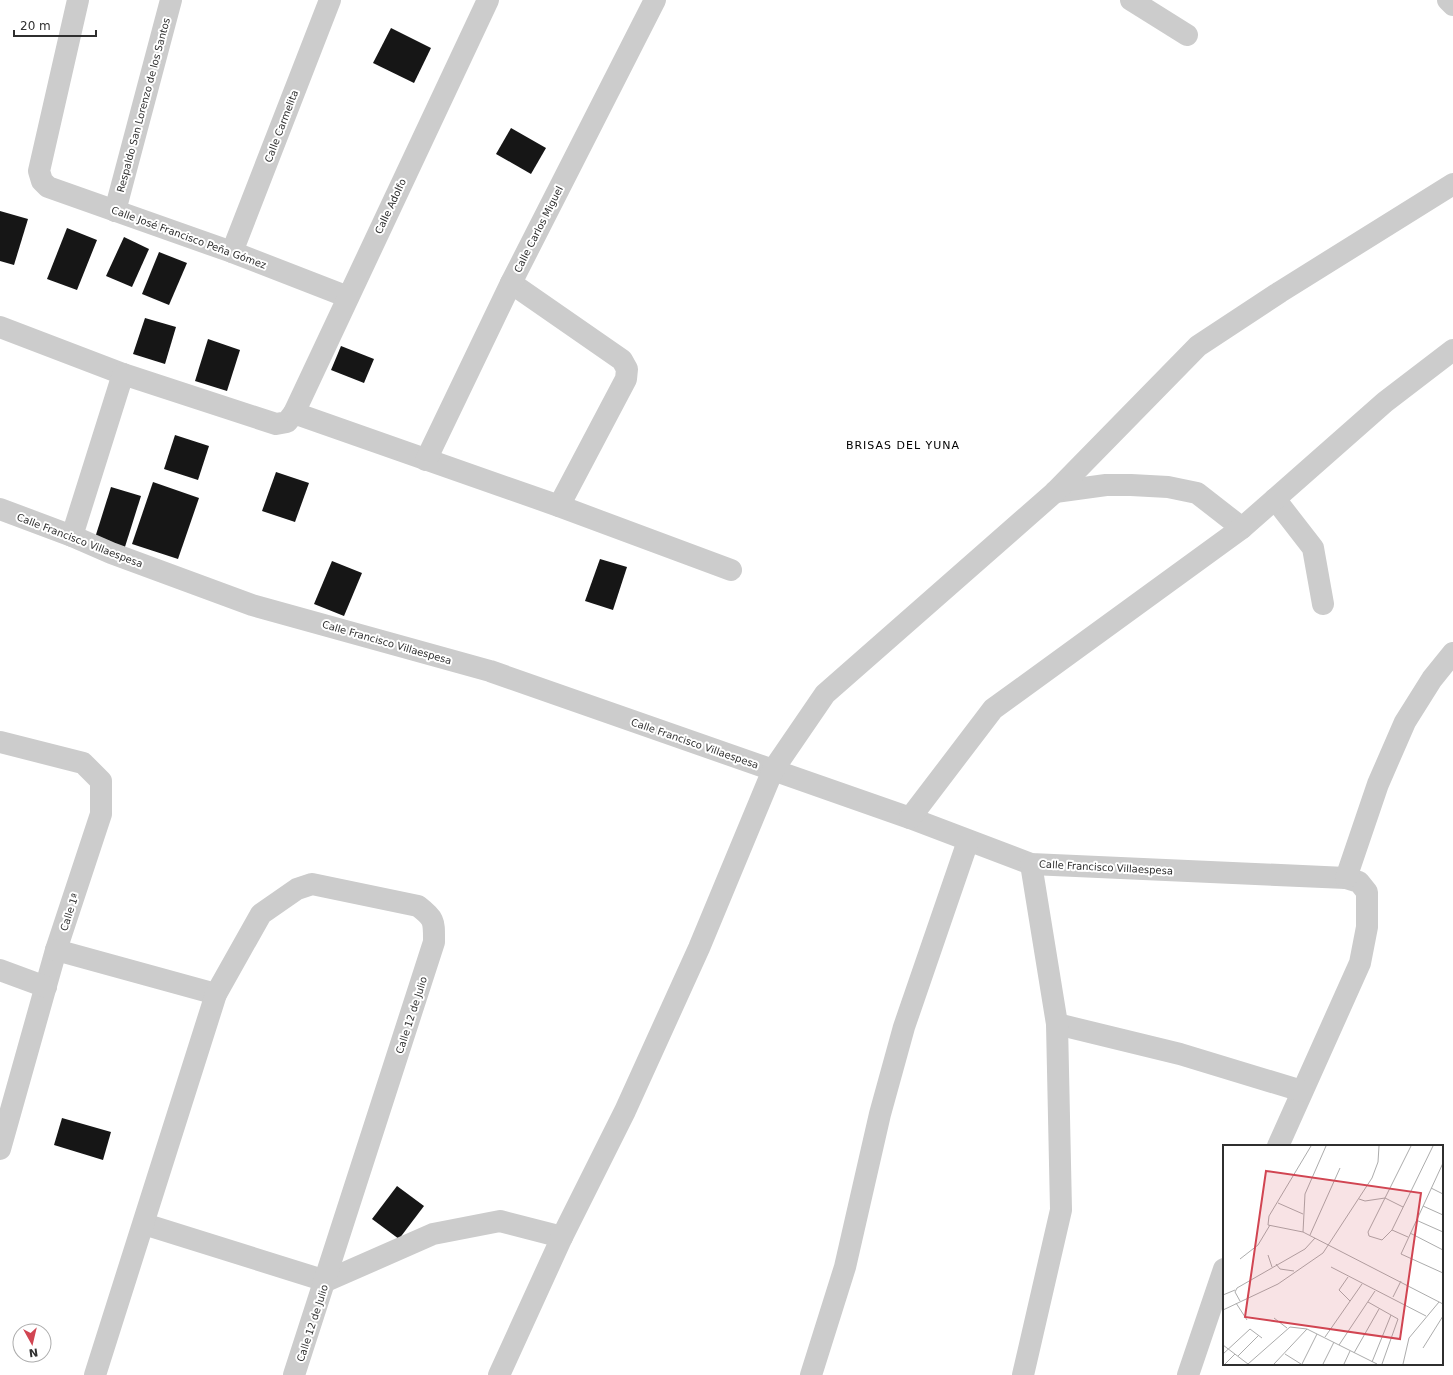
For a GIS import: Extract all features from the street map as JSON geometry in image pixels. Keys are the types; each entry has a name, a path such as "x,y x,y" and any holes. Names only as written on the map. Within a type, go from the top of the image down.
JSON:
{"street":[{"name":"Calle José Francisco Peña Gómez","path":"78,0 39,170 42,181 48,187 232,252 348,296"},
{"name":"Respaldo San Lorenzo de los Santos","path":"115,211 171,0"},
{"name":"Calle Carmelita","path":"232,252 330,0"},
{"name":"Calle Adolfo","path":"294,413 488,0"},
{"name":"Calle Carlos Miguel","path":"426,460 511,283 655,0"},
{"path":"1131,0 1187,35"},
{"path":"1448,0 1453,5"},
{"path":"499,1375 562,1237 625,1111 693,962 773,770 824,694 1055,492 1198,346 1280,292 1453,184"},
{"path":"511,283 622,360 627,369 626,379 559,506"},
{"path":"0,327 123,374 276,424 287,422 294,413 559,506 731,570"},
{"path":"910,818 993,709 1242,528 1384,402 1453,350"},
{"path":"72,536 123,374"},
{"path":"1055,492 1106,485 1168,487 1197,492 1242,528"},
{"path":"1275,499 1313,548 1322,604"},
{"name":"Calle Francisco Villaespesa","path":"0,509 72,536 111,553 252,605 490,671 910,818 1031,864 1346,878 1359,882 1367,892 1367,927 1360,963 1278,1145"},
{"path":"1346,878 1378,784 1405,722 1432,679 1453,653"},
{"name":"Calle 1ª","path":"0,742 83,763 101,781 101,814 56,950 46,987 5,1115 0,1149"},
{"path":"811,1375 845,1267 880,1114 904,1027 968,840"},
{"path":"1023,1375 1061,1210 1057,1024 1031,864"},
{"name":"Calle 12 de Julio","path":"95,1375 216,994 261,914 297,889 312,884 418,906 431,916 434,927 434,942 326,1281 294,1375"},
{"path":"56,950 216,994"},
{"path":"0,970 46,987"},
{"path":"1057,1024 1180,1054 1302,1091"},
{"path":"144,1224 326,1281 433,1234 500,1221 562,1237"},
{"path":"1188,1375 1223,1272"}],"building":[{"path":"391,28 431,48 414,83 373,63"},
{"path":"511,128 546,148 531,174 496,154"},
{"path":"0,211 28,219 14,265 0,261"},
{"path":"67,228 97,240 77,290 47,279"},
{"path":"124,237 149,249 132,287 106,276"},
{"path":"159,252 187,263 169,305 142,294"},
{"path":"145,318 176,327 165,364 133,354"},
{"path":"208,339 240,350 227,391 195,381"},
{"path":"341,346 374,359 364,383 331,370"},
{"path":"175,435 209,446 198,480 164,469"},
{"path":"276,472 309,483 295,522 262,511"},
{"path":"153,482 199,498 178,559 132,544"},
{"path":"111,487 141,496 124,550 94,541"},
{"path":"600,559 627,567 613,610 585,601"},
{"path":"332,561 362,573 344,616 314,604"},
{"path":"62,1118 111,1132 103,1160 54,1145"},
{"path":"397,1186 424,1206 399,1239 372,1219"}],"district":[{"name":"BRISAS DEL YUNA","path":"903,445"}]}
